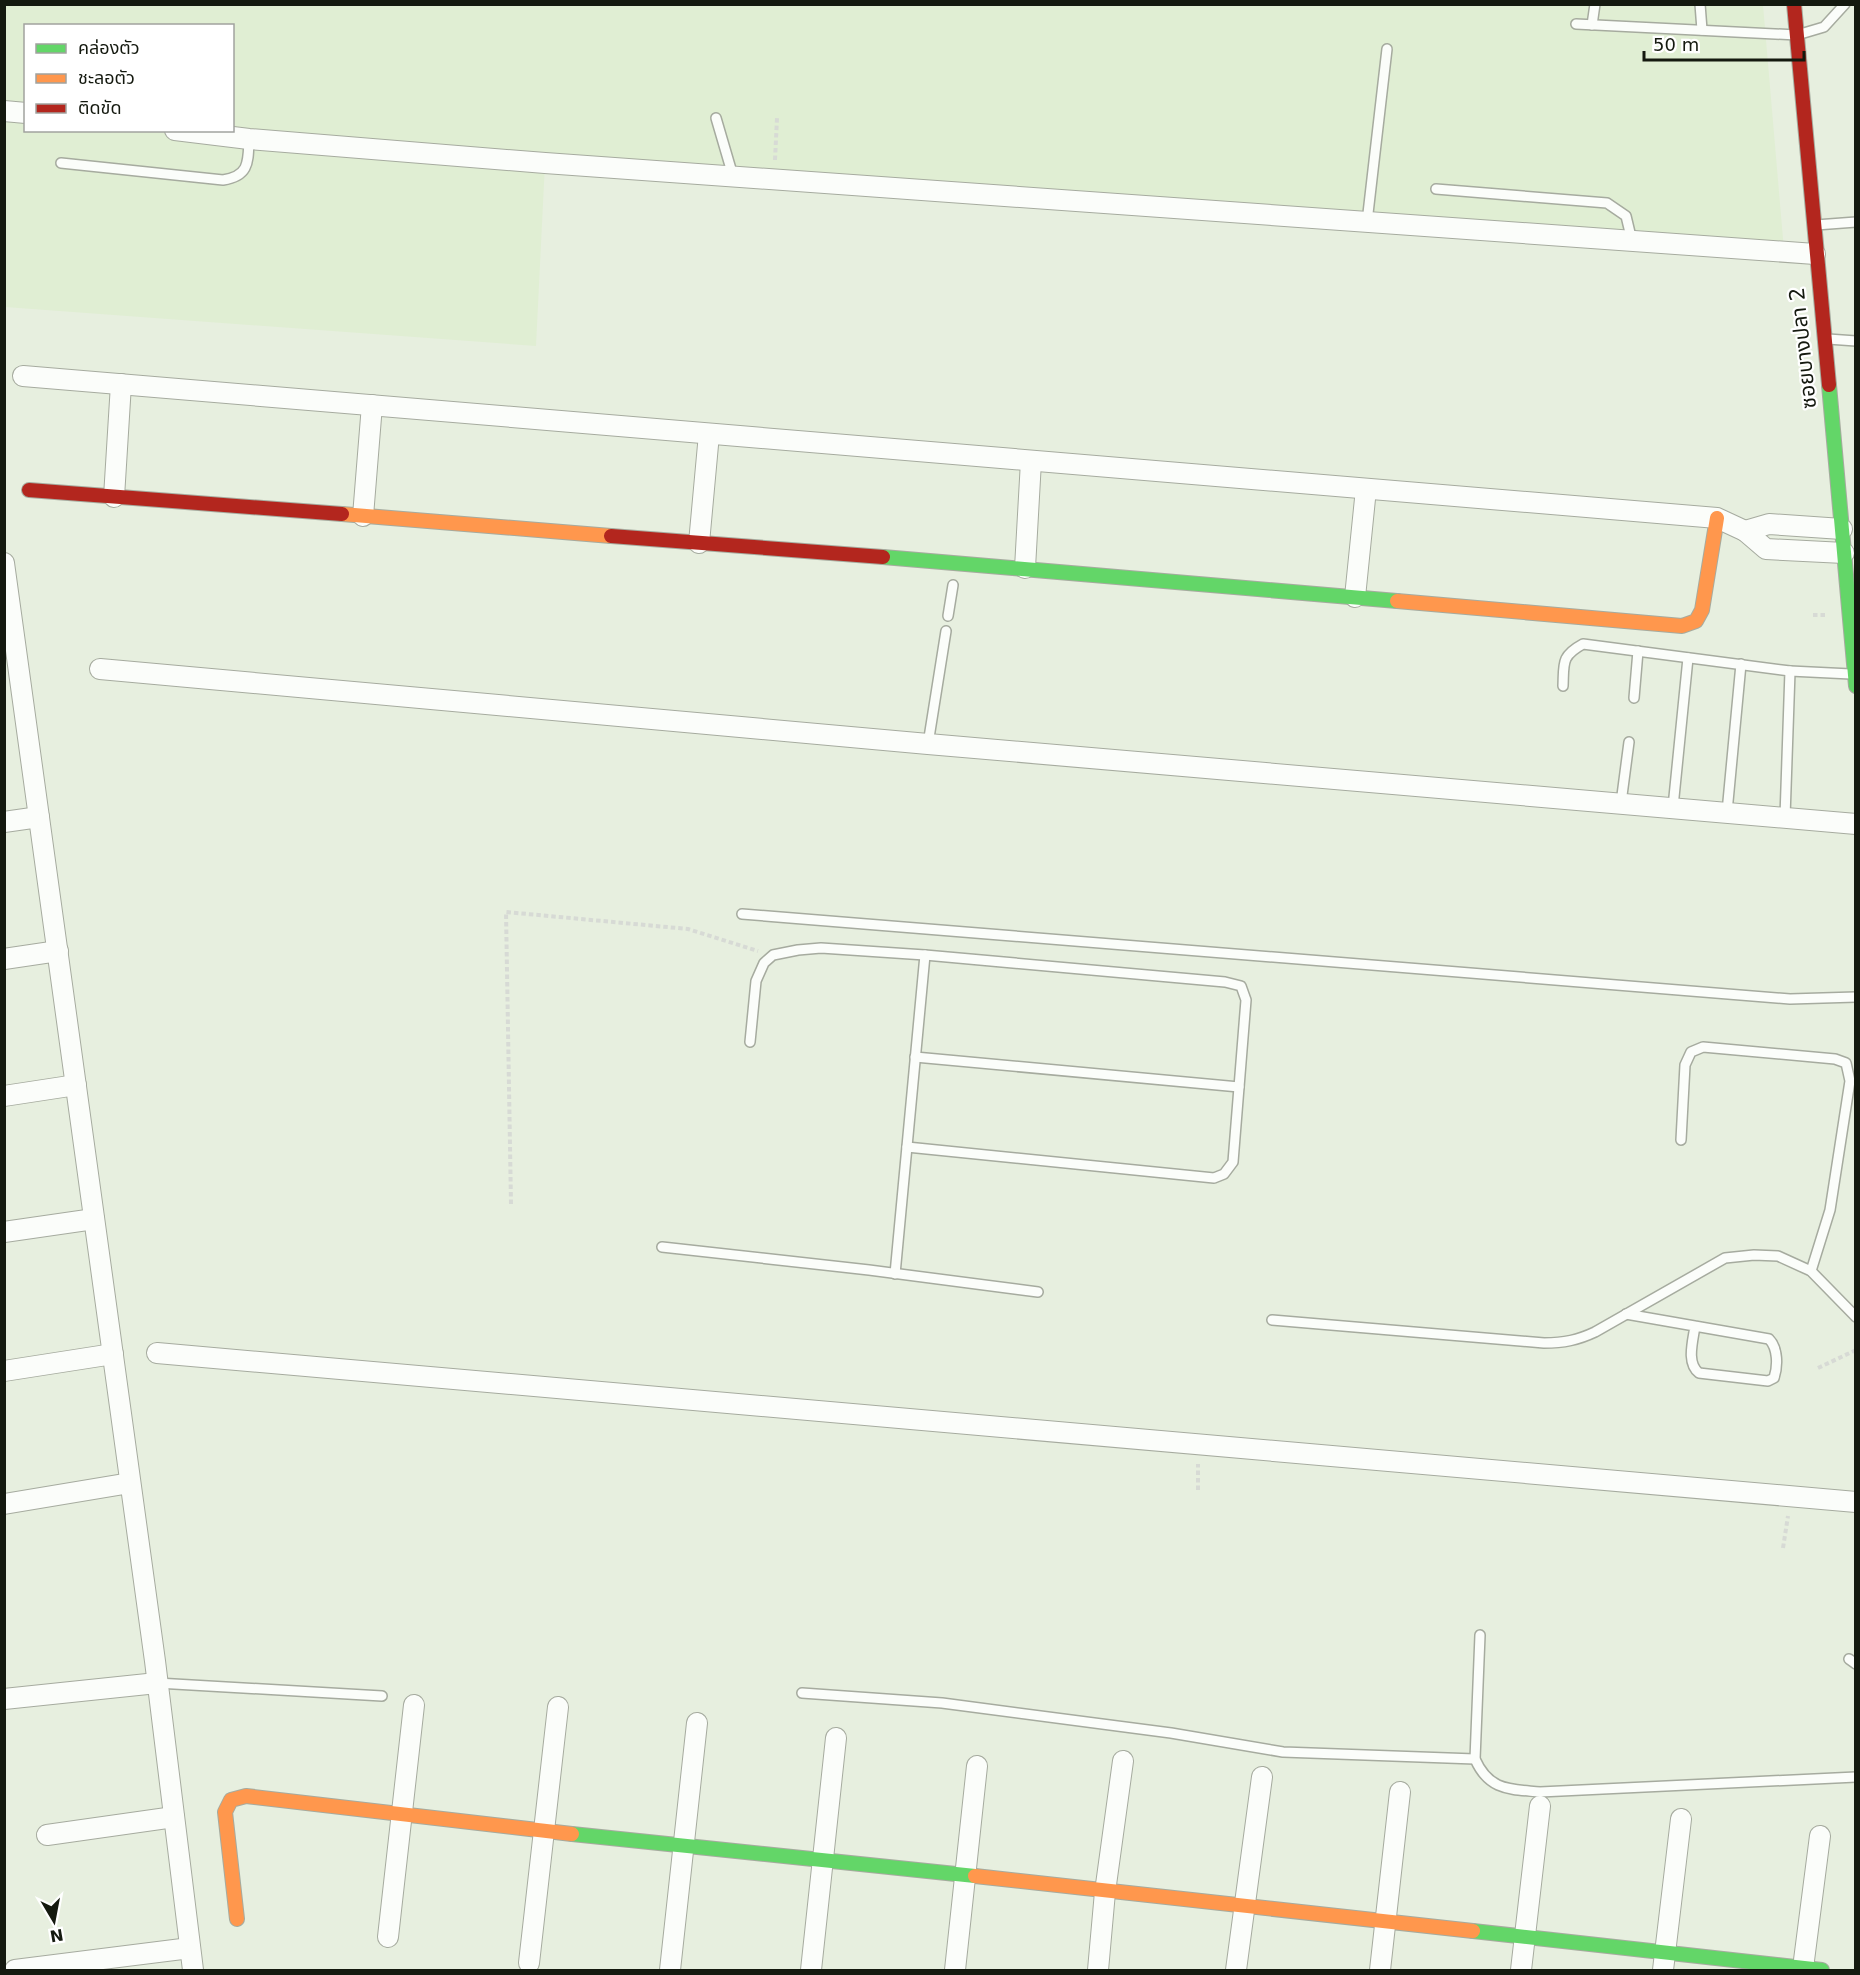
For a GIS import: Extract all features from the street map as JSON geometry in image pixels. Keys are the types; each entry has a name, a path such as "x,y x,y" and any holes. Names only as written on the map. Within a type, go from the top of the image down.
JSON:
{"street":[{"name":"ซอยบางปลา 2","path":"1794,4 1855,680"},
{"path":"4,111 24,113"},
{"path":"191,132 249,139 733,176 1815,255"},
{"path":"23,376 1717,518 1745,531 1766,549 1844,554"},
{"path":"114,497 121,384"},
{"path":"363,516 372,405"},
{"path":"699,543 709,434"},
{"path":"1025,568 1030,461"},
{"path":"1355,597 1366,489"},
{"path":"29,490 1025,568 1682,626 1696,621 1702,610 1717,518"},
{"path":"1745,531 1769,524 1842,529"},
{"path":"4,563 13,691 39,817 58,951 158,1683 193,1971"},
{"path":"100,669 928,744 1856,824"},
{"path":"4,822 39,817"},
{"path":"4,959 58,951"},
{"path":"4,1096 76,1085"},
{"path":"4,1232 94,1219"},
{"path":"157,1353 1856,1502"},
{"path":"4,1371 113,1354"},
{"path":"4,1504 130,1483"},
{"path":"4,1699 158,1683"},
{"path":"388,1937 414,1705"},
{"path":"529,1963 558,1707"},
{"path":"670,1971 697,1723"},
{"path":"811,1971 836,1738"},
{"path":"1098,1971 1105,1892 1123,1761"},
{"path":"955,1971 977,1766"},
{"path":"1236,1971 1262,1777"},
{"path":"1380,1971 1400,1792"},
{"path":"237,1919 225,1812 231,1800 246,1796 400,1815 823,1859 1524,1938 1664,1962 1810,1970 1820,1836"},
{"path":"1521,1971 1539,1806"},
{"path":"47,1835 174,1817"},
{"path":"1664,1962 1681,1819"},
{"path":"15,1970 190,1948"}],"lane":[{"path":"1592,25 1595,4"},
{"path":"1700,4 1702,30"},
{"path":"1576,24 1797,35 1824,27 1845,4"},
{"path":"1367,222 1387,50"},
{"path":"716,118 733,176"},
{"path":"61,164 223,180 241,174 247,165 249,139"},
{"path":"1436,189 1607,203 1626,216 1632,241"},
{"path":"1813,226 1856,222"},
{"path":"1823,339 1856,341"},
{"path":"948,616 953,585"},
{"path":"928,744 946,631"},
{"path":"1563,686 1565,657 1571,650 1583,644 1855,680"},
{"path":"1634,698 1638,651"},
{"path":"1673,807 1688,658"},
{"path":"1727,812 1741,664"},
{"path":"1785,817 1790,671"},
{"path":"1621,803 1629,742"},
{"path":"742,914 1790,999 1856,997"},
{"path":"750,1042 756,981 764,963 774,955 821,948 1225,982 1241,986 1246,1000 1233,1162 1224,1174 1214,1178 907,1147"},
{"path":"895,1274 925,955"},
{"path":"1681,1140 1685,1065 1691,1052 1703,1047 1835,1059 1846,1063 1850,1081 1832,1199 1827,1224 1810,1271"},
{"path":"915,1057 1239,1087"},
{"path":"662,1247 1038,1292"},
{"path":"1272,1320 1553,1343 1579,1340 1725,1258 1754,1255 1778,1256 1810,1271 1856,1317"},
{"path":"1626,1314 1695,1326 1769,1339 1774,1344 1776,1352 1774,1378 1768,1381 1699,1373 1691,1362 1695,1326"},
{"path":"1480,1635 1475,1759 1481,1773 1494,1784 1511,1790 1540,1792 1856,1778"},
{"path":"158,1683 382,1696"},
{"path":"802,1693 942,1703 1171,1733 1283,1752 1475,1759"}],"path":[{"path":"774,179 777,118"},
{"path":"511,1204 506,912 688,929 774,955"},
{"path":"1818,1368 1856,1350"},
{"path":"1198,1444 1198,1490"},
{"path":"1783,1548 1791,1496"}],"shaded area":[{"path":"4,5 1763,5 1785,262 545,163 536,346 5,307"}],"traffic: fast":[{"path":"1829,385 1856,686"},
{"path":"883,557 1397,601"},
{"path":"572,1834 975,1876"},
{"path":"1473,1931 1822,1970"}],"traffic: slow":[{"path":"342,514 611,536"},
{"path":"1397,601 1682,626 1696,621 1702,610 1717,518"},
{"path":"237,1919 225,1812 231,1800 246,1796 572,1834"},
{"path":"975,1876 1473,1931"}],"traffic: jam":[{"path":"1794,4 1829,385"},
{"path":"29,490 342,514"},
{"path":"611,536 883,557"}]}
